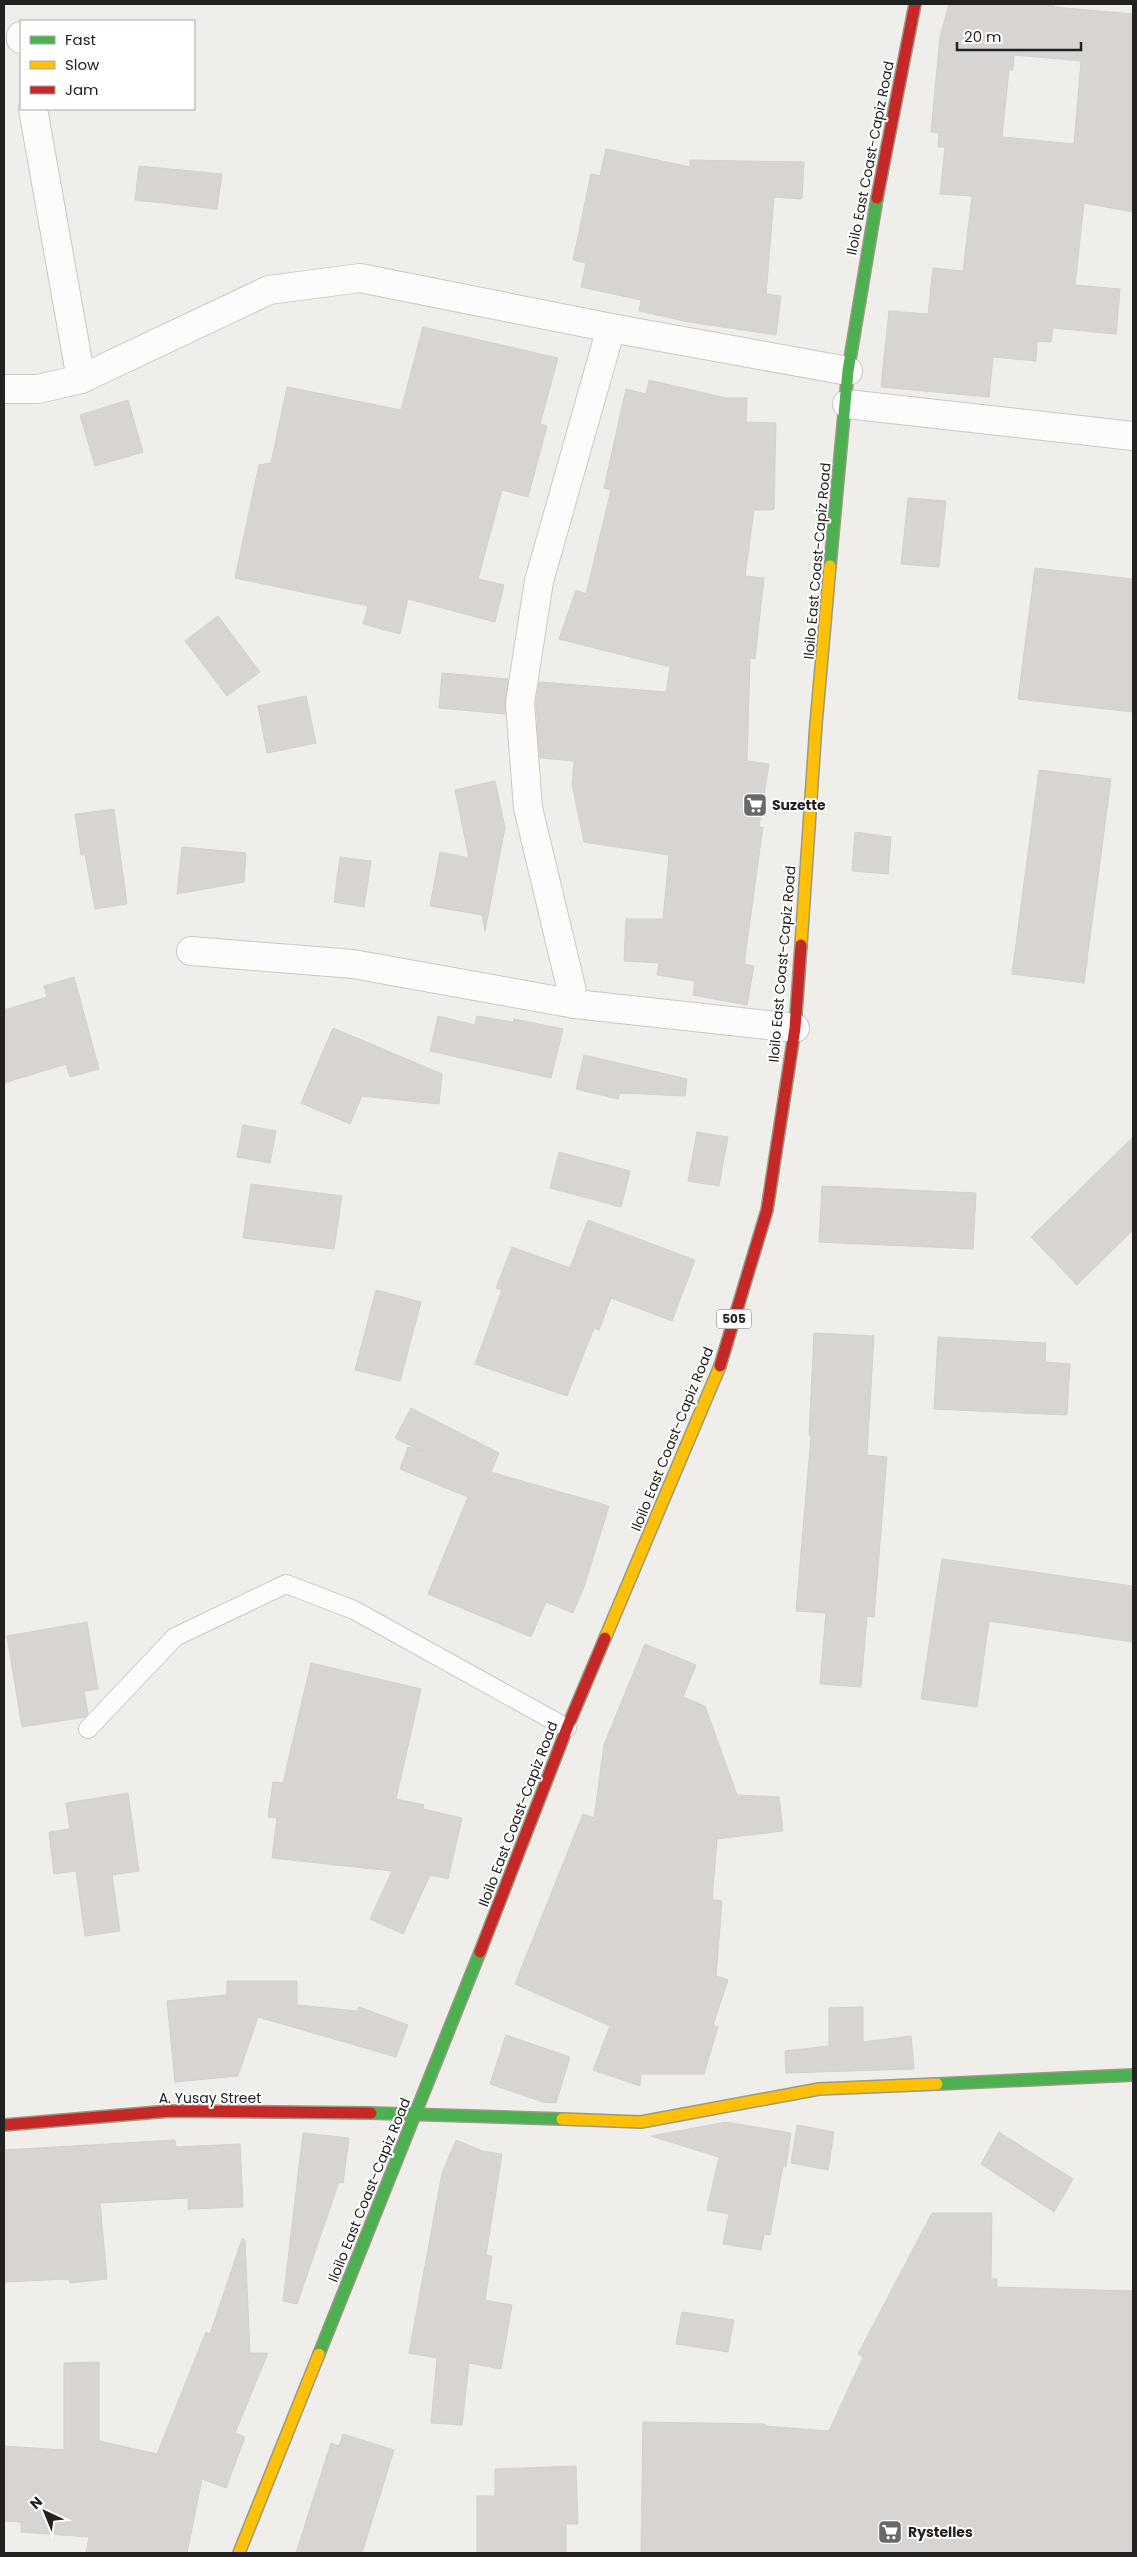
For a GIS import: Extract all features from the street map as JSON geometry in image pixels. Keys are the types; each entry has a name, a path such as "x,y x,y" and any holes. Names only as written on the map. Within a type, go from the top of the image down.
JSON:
{"main road":[{"name":"Iloilo East Coast-Capiz Road","path":"239,2553 417,2113 567,1728 716,1378 767,1210 795,1028 816,724 847,404 848,370 873,221 915,4"},
{"name":"A. Yusay Street","path":"4,2125 170,2111 417,2113 641,2122 820,2089 1133,2075"}],"street":[{"path":"33,110 81,379"},
{"path":"4,389 38,389 81,379 269,290 360,278 611,328 848,370"},
{"path":"575,1004 528,808 520,702 539,582 611,328"},
{"path":"847,404 1133,436"},
{"path":"191,951 353,964 575,1004 795,1028"}],"lane":[{"path":"88,1729 175,1637 286,1584 354,1610 567,1728"}],"building":[{"path":"949,4 1055,4 1054,7 1133,14 1133,212 1084,203 1075,285 1120,289 1116,334 1053,328 1051,342 1037,341 1036,361 993,357 989,397 881,387 889,311 928,314 933,268 963,271 972,196 940,194 945,147 938,147 939,133 931,132 940,37","holes":["1014,55 1081,61 1074,144 1002,137 1009,70 1013,70"]},
{"path":"606,149 690,167 690,160 804,162 802,199 774,197 766,294 781,296 776,335 689,322 639,311 641,300 581,287 586,263 573,260 591,174 600,176"},
{"path":"139,166 222,174 217,209 135,200"},
{"path":"423,327 558,358 540,424 547,426 528,497 502,490 478,579 504,585 495,622 408,599 400,634 363,624 368,606 235,578 259,465 271,463 287,387 401,410"},
{"path":"649,380 726,398 747,398 746,422 776,423 774,510 754,510 745,576 764,578 755,659 750,658 747,761 769,764 759,827 763,827 744,964 754,966 747,1005 693,995 695,981 657,975 659,963 624,961 626,919 663,919 669,855 584,842 572,784 574,761 540,758 536,704 539,682 666,692 670,667 559,639 576,590 586,594 611,490 604,488 626,389 646,394"},
{"path":"128,400 143,452 95,466 80,415"},
{"path":"908,498 946,501 939,567 901,564"},
{"path":"1035,568 1133,579 1133,712 1018,699"},
{"path":"218,616 260,672 227,696 185,641"},
{"path":"442,673 508,679 505,714 439,708"},
{"path":"306,696 316,743 267,753 258,706"},
{"path":"1039,770 1111,779 1084,983 1012,974"},
{"path":"495,781 505,828 485,931 482,915 430,906 440,852 469,858 455,790"},
{"path":"114,809 127,904 95,909 85,854 81,855 75,814"},
{"path":"855,832 891,837 888,874 852,871"},
{"path":"182,847 246,853 244,882 177,894"},
{"path":"340,857 371,861 364,907 334,902"},
{"path":"74,977 99,1069 70,1077 66,1064 4,1083 4,1010 47,997 44,986"},
{"path":"438,1016 475,1025 477,1016 513,1022 514,1019 563,1029 551,1078 430,1051"},
{"path":"333,1028 442,1074 439,1104 362,1096 350,1124 301,1103"},
{"path":"584,1055 687,1079 685,1096 620,1093 618,1099 576,1089"},
{"path":"243,1125 276,1131 270,1163 237,1157"},
{"path":"697,1132 728,1137 719,1186 688,1181"},
{"path":"1133,1137 1133,1230 1077,1285 1031,1237"},
{"path":"559,1152 630,1171 621,1207 550,1188"},
{"path":"251,1184 342,1196 334,1249 243,1238"},
{"path":"822,1186 976,1193 973,1249 819,1242"},
{"path":"588,1220 695,1260 672,1321 611,1298 599,1330 594,1328 567,1396 475,1364 502,1290 496,1288 512,1247 570,1268"},
{"path":"376,1290 421,1302 400,1381 355,1370"},
{"path":"814,1333 874,1336 867,1455 887,1457 874,1617 867,1616 861,1687 820,1684 826,1613 796,1611 811,1436 809,1435"},
{"path":"938,1337 1046,1343 1045,1362 1070,1364 1067,1415 934,1409"},
{"path":"411,1408 499,1453 491,1472 609,1506 584,1587 573,1613 546,1602 531,1637 428,1594 468,1497 400,1469 408,1447 423,1452 395,1438"},
{"path":"942,1559 1133,1586 1133,1642 989,1621 977,1707 921,1699"},
{"path":"87,1622 98,1689 84,1691 88,1714 85,1717 22,1727 7,1636"},
{"path":"645,1644 696,1665 683,1697 705,1706 737,1795 779,1797 783,1831 717,1839 712,1900 722,1901 716,1976 728,1980 713,2025 718,2027 704,2074 641,2074 640,2086 593,2070 610,2026 515,1984 583,1814 594,1818 604,1745"},
{"path":"311,1663 421,1689 396,1799 424,1805 423,1809 462,1818 448,1879 430,1875 403,1934 370,1919 392,1871 272,1858 277,1818 268,1817 273,1782 283,1783"},
{"path":"128,1793 139,1871 112,1875 120,1931 85,1936 76,1871 54,1874 49,1832 70,1829 66,1803"},
{"path":"227,1981 297,1981 297,2005 357,2011 359,2007 408,2025 396,2057 258,2017 238,2076 175,2082 167,2001 227,1995"},
{"path":"863,2007 863,2042 911,2036 914,2069 786,2073 785,2051 829,2046 829,2008"},
{"path":"506,2035 570,2057 556,2103 543,2102 490,2084"},
{"path":"726,2122 791,2133 786,2167 783,2166 770,2235 764,2234 761,2250 723,2244 729,2214 707,2210 719,2157 651,2136"},
{"path":"797,2125 834,2132 828,2170 791,2163"},
{"path":"999,2132 1073,2179 1054,2212 981,2164"},
{"path":"303,2133 349,2138 343,2183 339,2182 297,2304 283,2301"},
{"path":"175,2140 176,2147 240,2144 243,2207 188,2209 188,2198 100,2203 107,2279 70,2283 69,2279 4,2282 4,2150"},
{"path":"456,2140 482,2151 502,2154 486,2255 492,2256 485,2300 512,2305 501,2369 469,2363 462,2425 431,2423 437,2358 409,2353 442,2173"},
{"path":"932,2213 992,2213 991,2279 997,2279 997,2287 1133,2291 1133,2553 641,2553 643,2422 765,2424 765,2426 829,2431 863,2357 858,2354"},
{"path":"242,2239 245,2240 250,2353 268,2353 235,2433 245,2437 226,2488 202,2479 187,2553 86,2553 89,2537 21,2532 21,2522 4,2521 4,2446 64,2450 64,2363 99,2362 99,2441 157,2454 206,2332 210,2334"},
{"path":"682,2312 734,2320 728,2352 676,2344"},
{"path":"343,2434 394,2450 362,2553 296,2553 331,2443 339,2446"},
{"path":"576,2466 578,2524 566,2524 566,2553 477,2553 477,2496 495,2496 495,2469"}],"traffic: fast":[{"path":"830,566 848,371 877,198"},
{"path":"319,2354 480,1952"},
{"path":"937,2084 1133,2075"},
{"path":"371,2113 562,2119"}],"traffic: slow":[{"path":"801,945 816,724 830,566"},
{"path":"605,1638 720,1366"},
{"path":"562,2119 641,2122 819,2089 937,2084"},
{"path":"239,2553 319,2354"}],"traffic: jam":[{"path":"877,198 915,4"},
{"path":"720,1366 767,1210 795,1028 801,945"},
{"path":"480,1952 567,1728 605,1638"},
{"path":"4,2125 170,2111 371,2113"}],"place":[{"name":"Suzette","path":"755,805"},
{"name":"Rystelles","path":"890,2532"}]}
